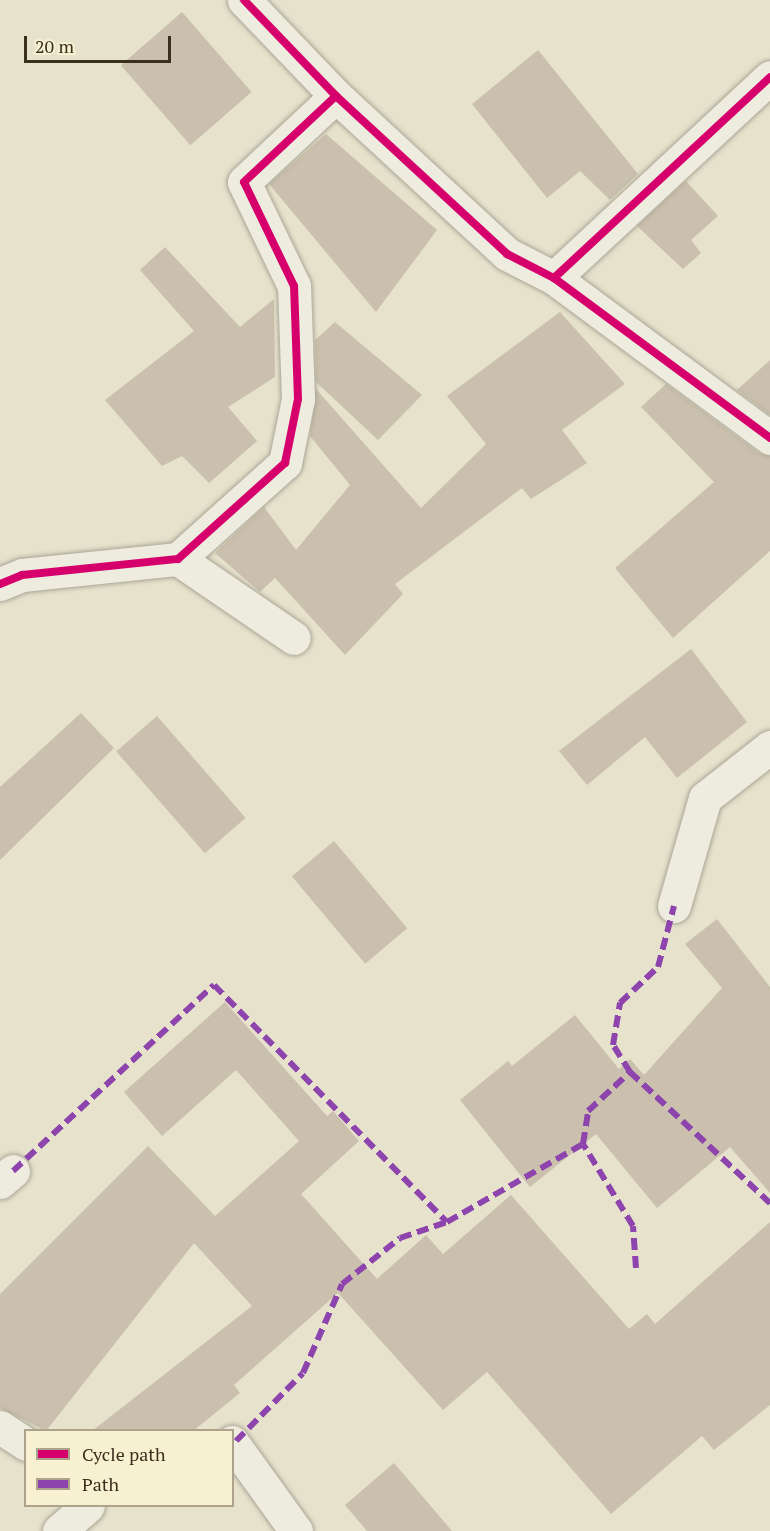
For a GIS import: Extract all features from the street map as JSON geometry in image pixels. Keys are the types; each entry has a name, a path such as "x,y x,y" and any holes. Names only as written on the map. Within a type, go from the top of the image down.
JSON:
{"street":[{"path":"244,0 336,96 507,255 554,278 770,438"},
{"path":"554,278 770,77"},
{"path":"0,584 22,575 178,559 285,463 298,399 294,286 244,182 336,96"},
{"path":"178,559 294,638"},
{"path":"674,906 705,798 770,747"},
{"path":"0,1427 24,1443"},
{"path":"234,1445 296,1531"},
{"path":"59,1531 87,1507"}],"building":[{"path":"182,12 252,92 190,145 121,65"},
{"path":"538,50 638,174 610,200 580,171 547,198 472,104"},
{"path":"326,134 437,230 376,312 269,184"},
{"path":"686,181 718,216 691,240 701,253 683,269 637,226"},
{"path":"165,247 240,327 274,299 275,377 228,407 257,441 209,483 182,456 162,466 105,400 194,331 140,270"},
{"path":"560,312 625,384 562,430 587,463 531,499 522,488 395,584 403,594 345,655 275,578 260,592 215,553 264,507 296,550 350,485 310,436 316,389 421,508 486,444 447,396"},
{"path":"335,322 422,395 378,440 316,382 315,340"},
{"path":"770,360 770,415 737,390"},
{"path":"666,384 759,453 770,456 770,551 673,638 615,568 714,482 641,407"},
{"path":"691,649 747,722 677,778 645,737 587,785 559,751"},
{"path":"81,713 114,748 0,860 0,787"},
{"path":"157,716 246,818 205,853 116,751"},
{"path":"334,841 407,928 365,964 292,876"},
{"path":"717,919 770,987 770,1193 730,1147 657,1208 596,1134 530,1187 460,1100 508,1061 512,1066 575,1015 619,1069 630,1059 644,1075 722,988 685,944"},
{"path":"225,1002 327,1116 333,1111 359,1141 301,1194 377,1279 426,1235 443,1254 511,1195 629,1329 647,1314 655,1324 770,1222 770,1405 714,1450 702,1436 611,1514 487,1372 443,1410 338,1293 234,1385 240,1393 195,1429 95,1429 252,1306 194,1243 48,1429 42,1429 0,1408 0,1294 148,1146 215,1216 299,1141 236,1070 162,1136 124,1092"},
{"path":"394,1463 452,1531 367,1531 345,1505"}],"marked path":[{"path":"636,1268 633,1226 583,1144 588,1111 630,1072 613,1045 620,1003 658,967 674,906"},
{"path":"13,1171 214,985 447,1222 583,1144"},
{"path":"630,1072 770,1203"},
{"path":"236,1441 303,1373 342,1284 400,1238 447,1222"}],"cycle path":[{"path":"244,0 336,96 507,254 554,278 770,438"},
{"path":"554,278 770,77"},
{"path":"0,584 22,575 178,559 285,463 298,399 294,286 244,182 336,96"}]}
